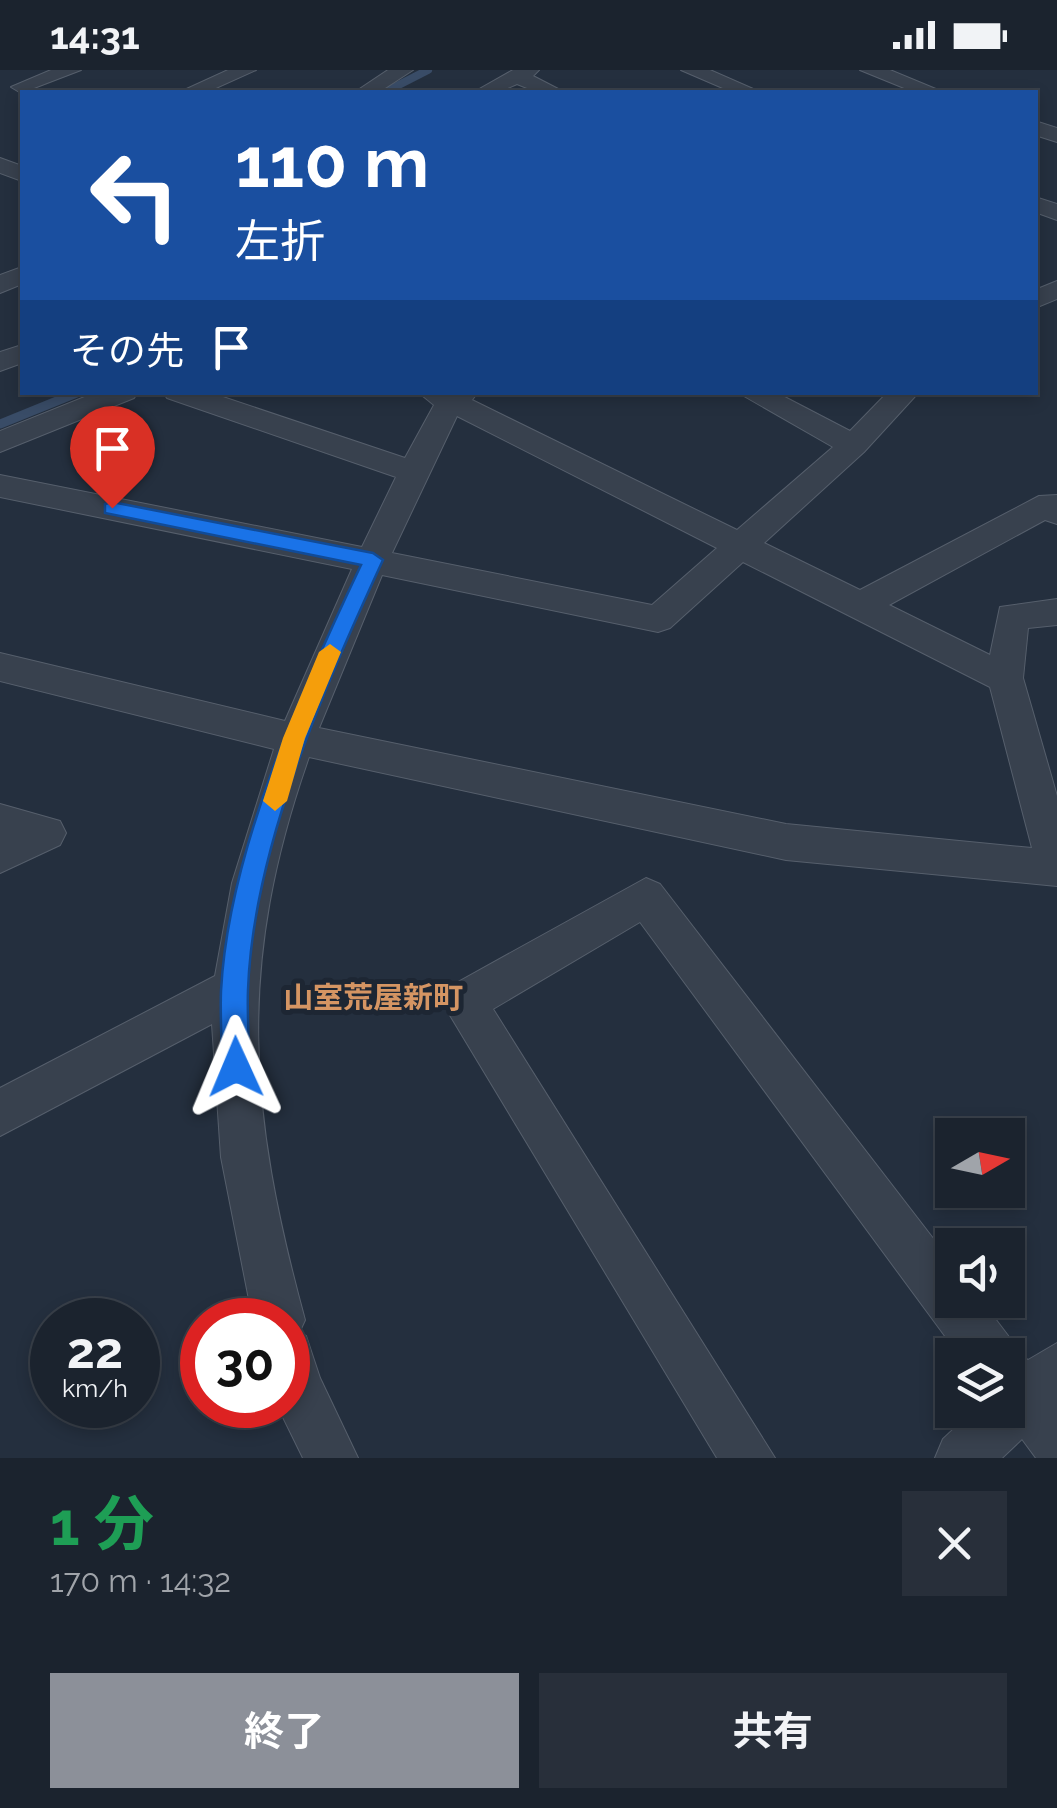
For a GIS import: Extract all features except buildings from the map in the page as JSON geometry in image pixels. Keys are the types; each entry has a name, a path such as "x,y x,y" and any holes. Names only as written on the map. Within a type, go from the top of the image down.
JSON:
{"street":[{"path":"20,88 71,70"},
{"path":"195,90 246,70"},
{"path":"368,90 403,70"},
{"path":"691,70 745,90"},
{"path":"870,70 917,90 935,70"},
{"path":"488,90 522,73 551,90"},
{"path":"0,442 117,395"},
{"path":"186,395 414,472"},
{"path":"757,395 854,445"},
{"path":"0,486 658,619 854,445 901,395"},
{"path":"273,1298 255,1229 237,1106 234,988 250,884 294,738 448,396 738,547 1005,678"},
{"path":"859,606 1050,504 1057,513"},
{"path":"0,667 294,738 786,842 1057,867 1005,678 1012,616 1057,612"},
{"path":"0,820 46,833 0,855"},
{"path":"748,1458 464,1002 646,897 978,1338"},
{"path":"0,1113 234,988"},
{"path":"962,1458 1030,1382 1057,1441"},
{"path":"310,1415 331,1458"}],"waterway":[{"path":"389,90 428,70"},
{"path":"0,424 72,395"}],"slow traffic":[{"path":"275,801 310,694 330,652"}],"district":[{"name":"山室荒屋新町","path":"373,997"}],"route":[{"path":"112,508 373,560 310,694 250,884 234,988 236,1067"}]}
